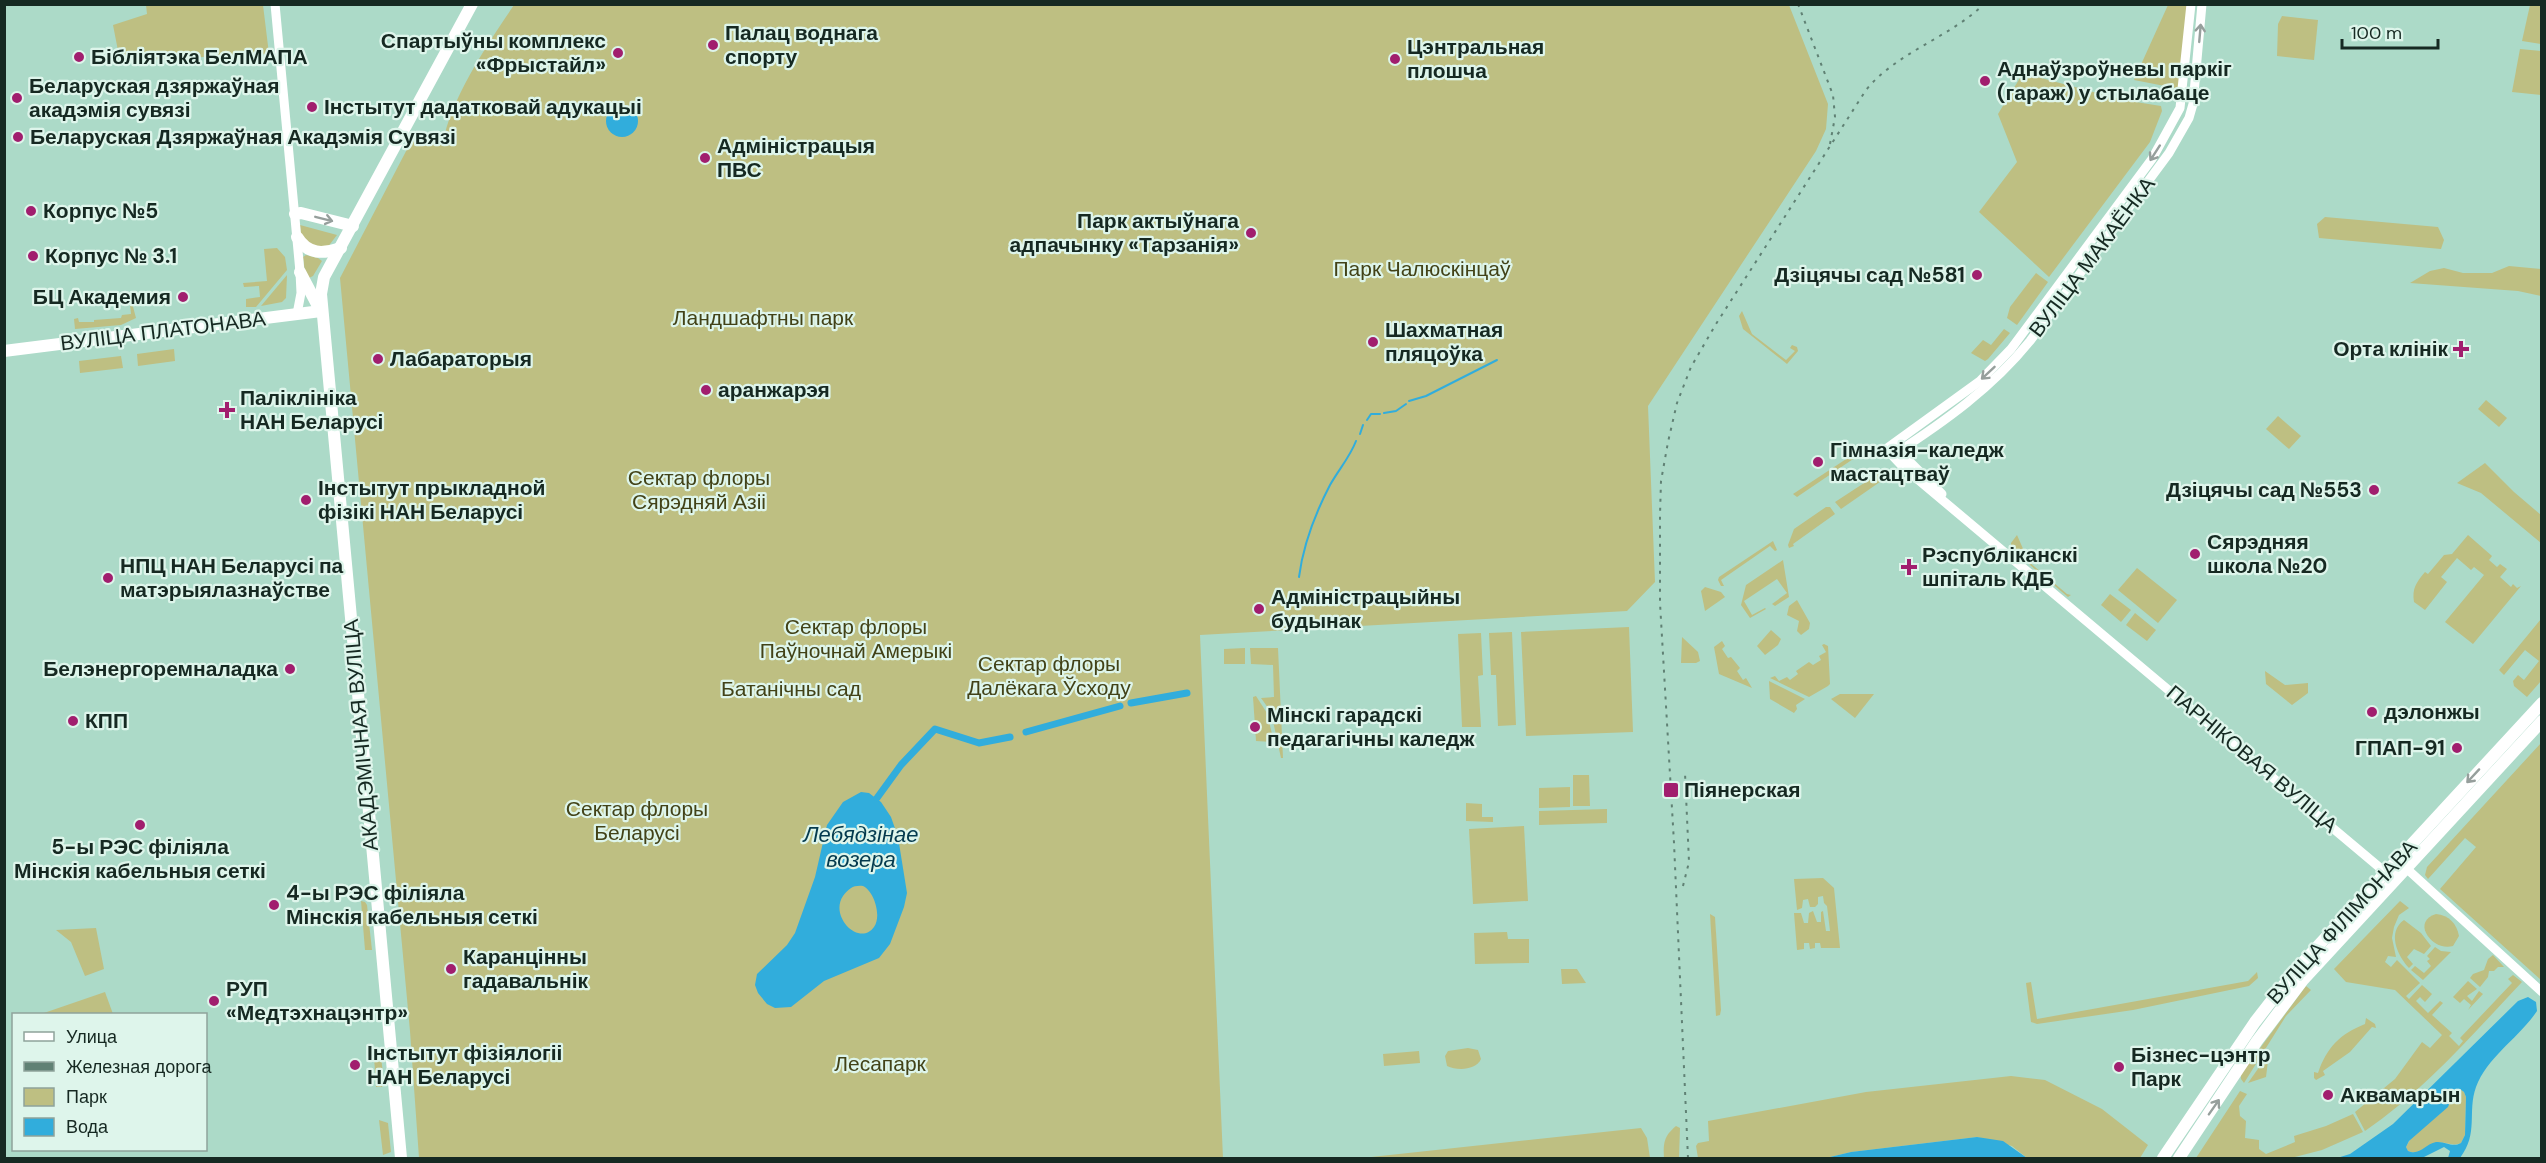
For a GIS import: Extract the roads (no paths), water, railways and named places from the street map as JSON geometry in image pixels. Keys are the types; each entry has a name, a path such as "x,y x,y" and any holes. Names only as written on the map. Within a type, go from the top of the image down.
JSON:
{"main road":[{"path":"321,311 324,277 472,4"},
{"path":"295,214 301,213 353,226"},
{"path":"297,237 306,248 316,252 328,252 341,248"},
{"path":"300,272 321,311"},
{"name":"ВУЛІЦА ПЛАТОНАВА","path":"4,351 321,311"},
{"name":"АКАДЭМІЧНАЯ ВУЛІЦА","path":"321,311 401,1158"},
{"name":"ВУЛІЦА ФІЛІМОНАВА","path":"2163,1158 2177,1153 2303,980 2406,868 2503,753 2541,703"},
{"name":"ВУЛІЦА ФІЛІМОНАВА","path":"2177,1153 2275,995 2385,872 2503,753 2541,721"}],"street":[{"path":"275,4 300,272 301,293 297,314"},
{"name":"ВУЛІЦА МАКАЁНКА","path":"1890,452 1980,381 2011,349 2152,159 2174,121 2181,101 2191,4"},
{"name":"ВУЛІЦА МАКАЁНКА","path":"1890,452 1952,416 1980,394 2008,367 2030,341 2169,153 2193,104 2202,4"},
{"path":"2181,101 2193,104"},
{"path":"2021,335 2030,341"},
{"name":"ПАРНІКОВАЯ ВУЛІЦА","path":"1890,452 1903,467 2385,872"},
{"path":"2385,872 2406,868 2541,992"}],"water":[{"path":"622,105 634,109 638,121 634,133 622,137 610,133 606,121 610,109"},
{"name":"Лебядзінае возера","path":"861,792 869,793 881,802 891,817 898,837 907,893 904,907 890,944 879,958 824,981 791,1007 775,1008 767,1004 758,993 755,985 757,974 787,945 795,933 815,877 827,825 843,802","holes":["863,886 876,904 877,917 874,927 861,934 854,932 843,920 840,904 843,896 852,888"]},
{"path":"2528,997 2536,1002 2537,1011 2481,1076 2472,1105 2469,1140 2460,1158 2448,1158 2450,1151 2444,1147 2422,1158 2337,1158 2350,1154 2393,1124 2518,1001","holes":["2460,1089 2466,1097 2465,1135 2461,1143 2455,1145 2436,1142 2416,1152 2408,1151 2406,1147 2409,1141 2448,1107 2454,1092"]},
{"path":"1977,1137 2003,1141 2027,1158 1826,1158 1851,1152"}],"waterway":[{"path":"1409,401 1426,396 1497,360"},
{"path":"1384,413 1396,411 1406,404"},
{"path":"1367,420 1371,414 1380,414"},
{"path":"1360,434 1363,425"},
{"path":"1299,577 1307,541 1320,506 1356,441"},
{"path":"1131,703 1187,693"},
{"path":"1026,732 1120,706"},
{"path":"877,798 901,765 935,729 979,743 1010,737"}],"railway":[{"path":"1798,4 1833,95 1835,117 1830,144"},
{"path":"1688,1158 1674,843 1660,603 1661,481 1677,403 1691,367 1716,324 1866,90 1893,65 1970,16 1984,4"},
{"path":"1683,886 1689,862 1685,773"}],"place":[{"name":"Палац воднага спорту","path":"713,45"},
{"name":"Спартыўны комплекс «Фрыстайл»","path":"618,53"},
{"name":"Бібліятэка БелМАПА","path":"79,57"},
{"name":"Цэнтральная плошча","path":"1395,59"},
{"name":"Аднаўзроўневы паркіг (гараж) у стылабаце","path":"1985,81"},
{"name":"Беларуская дзяржаўная акадэмія сувязі","path":"17,98"},
{"name":"Інстытут дадатковай адукацыі","path":"312,107"},
{"name":"Беларуская Дзяржаўная Акадэмія Сувязі","path":"18,137"},
{"name":"Адміністрацыя ПВС","path":"705,158"},
{"name":"Корпус №5","path":"31,211"},
{"name":"Парк актыўнага адпачынку «Тарзанія»","path":"1251,233"},
{"name":"Корпус № 3.1","path":"33,256"},
{"name":"Дзіцячы сад №581","path":"1977,275"},
{"name":"БЦ Академия","path":"183,297"},
{"name":"Шахматная пляцоўка","path":"1373,342"},
{"name":"Орта клінік","path":"2461,349"},
{"name":"Лабараторыя","path":"378,359"},
{"name":"аранжарэя","path":"706,390"},
{"name":"Паліклініка НАН Беларусі","path":"227,410"},
{"name":"Гімназія-каледж мастацтваў","path":"1818,462"},
{"name":"Дзіцячы сад №553","path":"2374,490"},
{"name":"Інстытут прыкладной фізікі НАН Беларусі","path":"306,500"},
{"name":"Сярэдняя школа №20","path":"2195,554"},
{"name":"Рэспубліканскі шпіталь КДБ","path":"1909,567"},
{"name":"НПЦ НАН Беларусі па матэрыялазнаўстве","path":"108,578"},
{"name":"Адміністрацыйны будынак","path":"1259,609"},
{"name":"Белэнергоремналадка","path":"290,669"},
{"name":"дэлонжы","path":"2372,712"},
{"name":"КПП","path":"73,721"},
{"name":"Мінскі гарадскі педагагічны каледж","path":"1255,727"},
{"name":"ГПАП-91","path":"2457,748"},
{"name":"Піянерская","path":"1671,790"},
{"name":"5-ы РЭС філіяла Мінскія кабельныя сеткі","path":"140,825"},
{"name":"4-ы РЭС філіяла Мінскія кабельныя сеткі","path":"274,905"},
{"name":"Каранцінны гадавальнік","path":"451,969"},
{"name":"РУП «Медтэхнацэнтр»","path":"214,1001"},
{"name":"Інстытут фізіялогіі НАН Беларусі","path":"355,1065"},
{"name":"Бізнес-цэнтр Парк","path":"2119,1067"},
{"name":"Аквамарын","path":"2328,1095"}],"park label":[{"name":"Парк Чалюскінцаў","path":"1422,269"},
{"name":"Ландшафтны парк","path":"763,318"},
{"name":"Сектар флоры Сярэдняй Азіі","path":"699,490"},
{"name":"Сектар флоры Паўночнай Амерыкі","path":"856,639"},
{"name":"Сектар флоры Далёкага Ўсходу","path":"1049,676"},
{"name":"Батанічны сад","path":"791,689"},
{"name":"Сектар флоры Беларусі","path":"637,821"},
{"name":"Лесапарк","path":"880,1064"}]}
